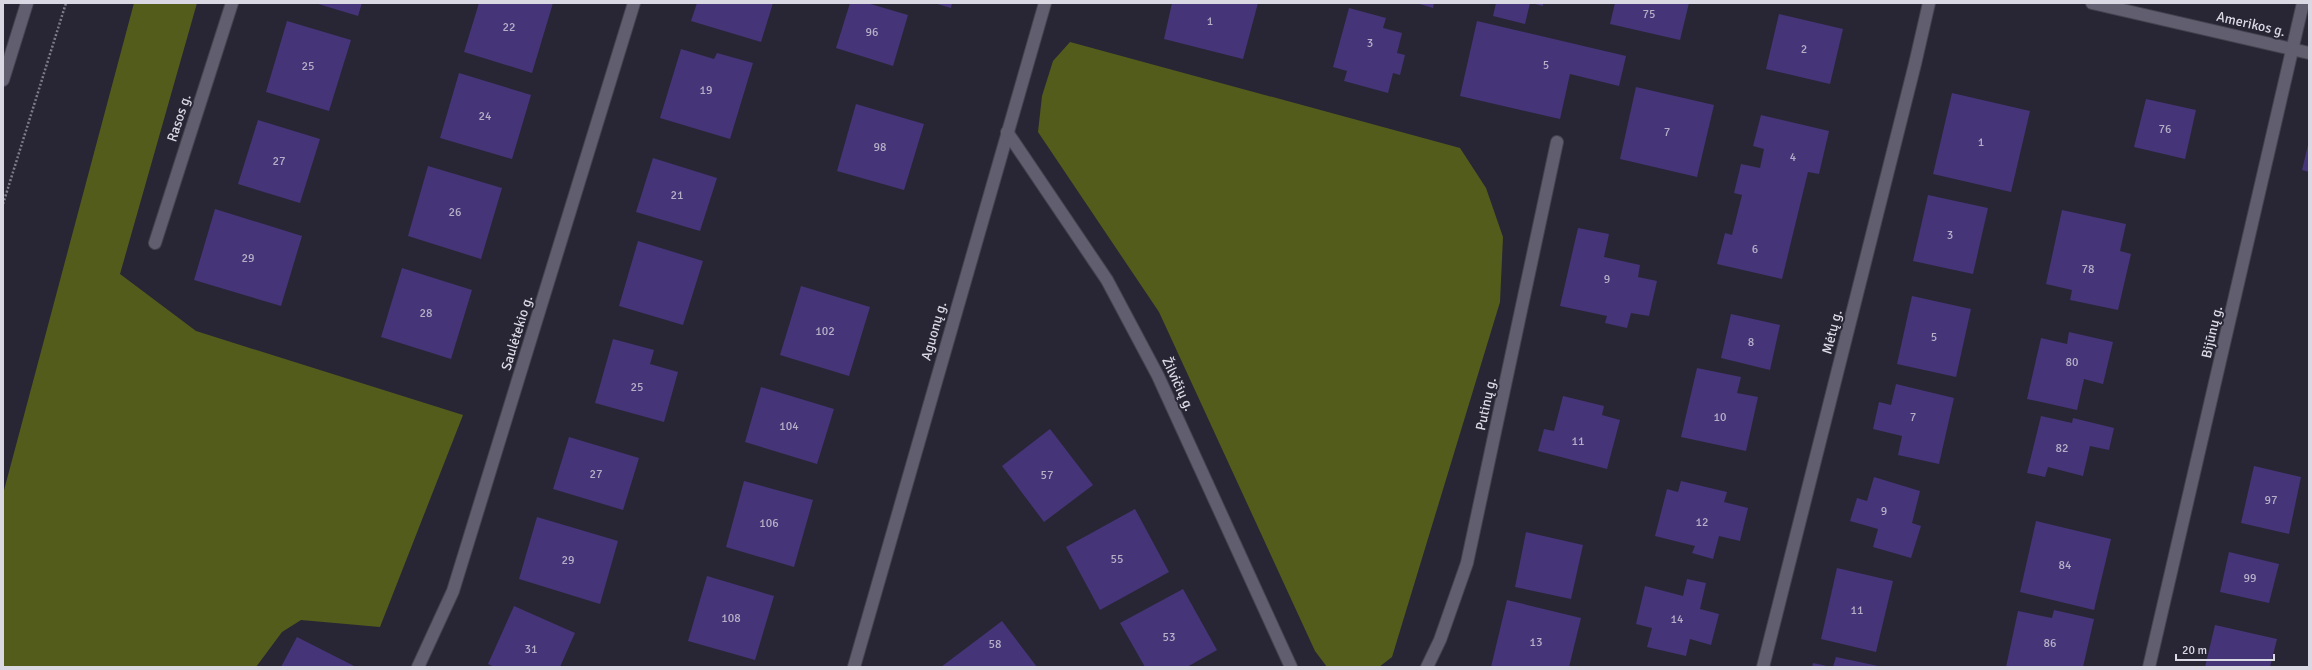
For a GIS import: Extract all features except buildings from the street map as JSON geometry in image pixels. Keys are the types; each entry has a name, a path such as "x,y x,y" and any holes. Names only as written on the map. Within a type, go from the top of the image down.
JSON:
{"street":[{"path":"3,80 26,3"},
{"name":"Rasos g.","path":"155,243 232,3"},
{"name":"Saulėtekio g.","path":"418,667 453,591 634,3"},
{"name":"Aguonų g.","path":"854,667 1045,3"},
{"name":"Mėtų g.","path":"1763,667 1915,64 1929,3"},
{"name":"Amerikos g.","path":"2092,3 2309,53"},
{"name":"Bijūnų g.","path":"2149,667 2303,3"},
{"name":"Žilvičių g.","path":"1007,132 1111,287 1158,376 1291,667"},
{"name":"Putinų g.","path":"1427,667 1440,640 1467,563 1557,142"}],"path":[{"path":"3,204 66,3"}],"green space":[{"path":"134,3 197,3 120,274 196,331 463,415 380,627 301,620 282,632 256,667 3,667 3,494"},
{"path":"1070,42 1460,148 1486,188 1503,237 1500,302 1392,657 1379,667 1327,667 1315,651 1159,312 1038,132 1042,96 1053,61"}]}
